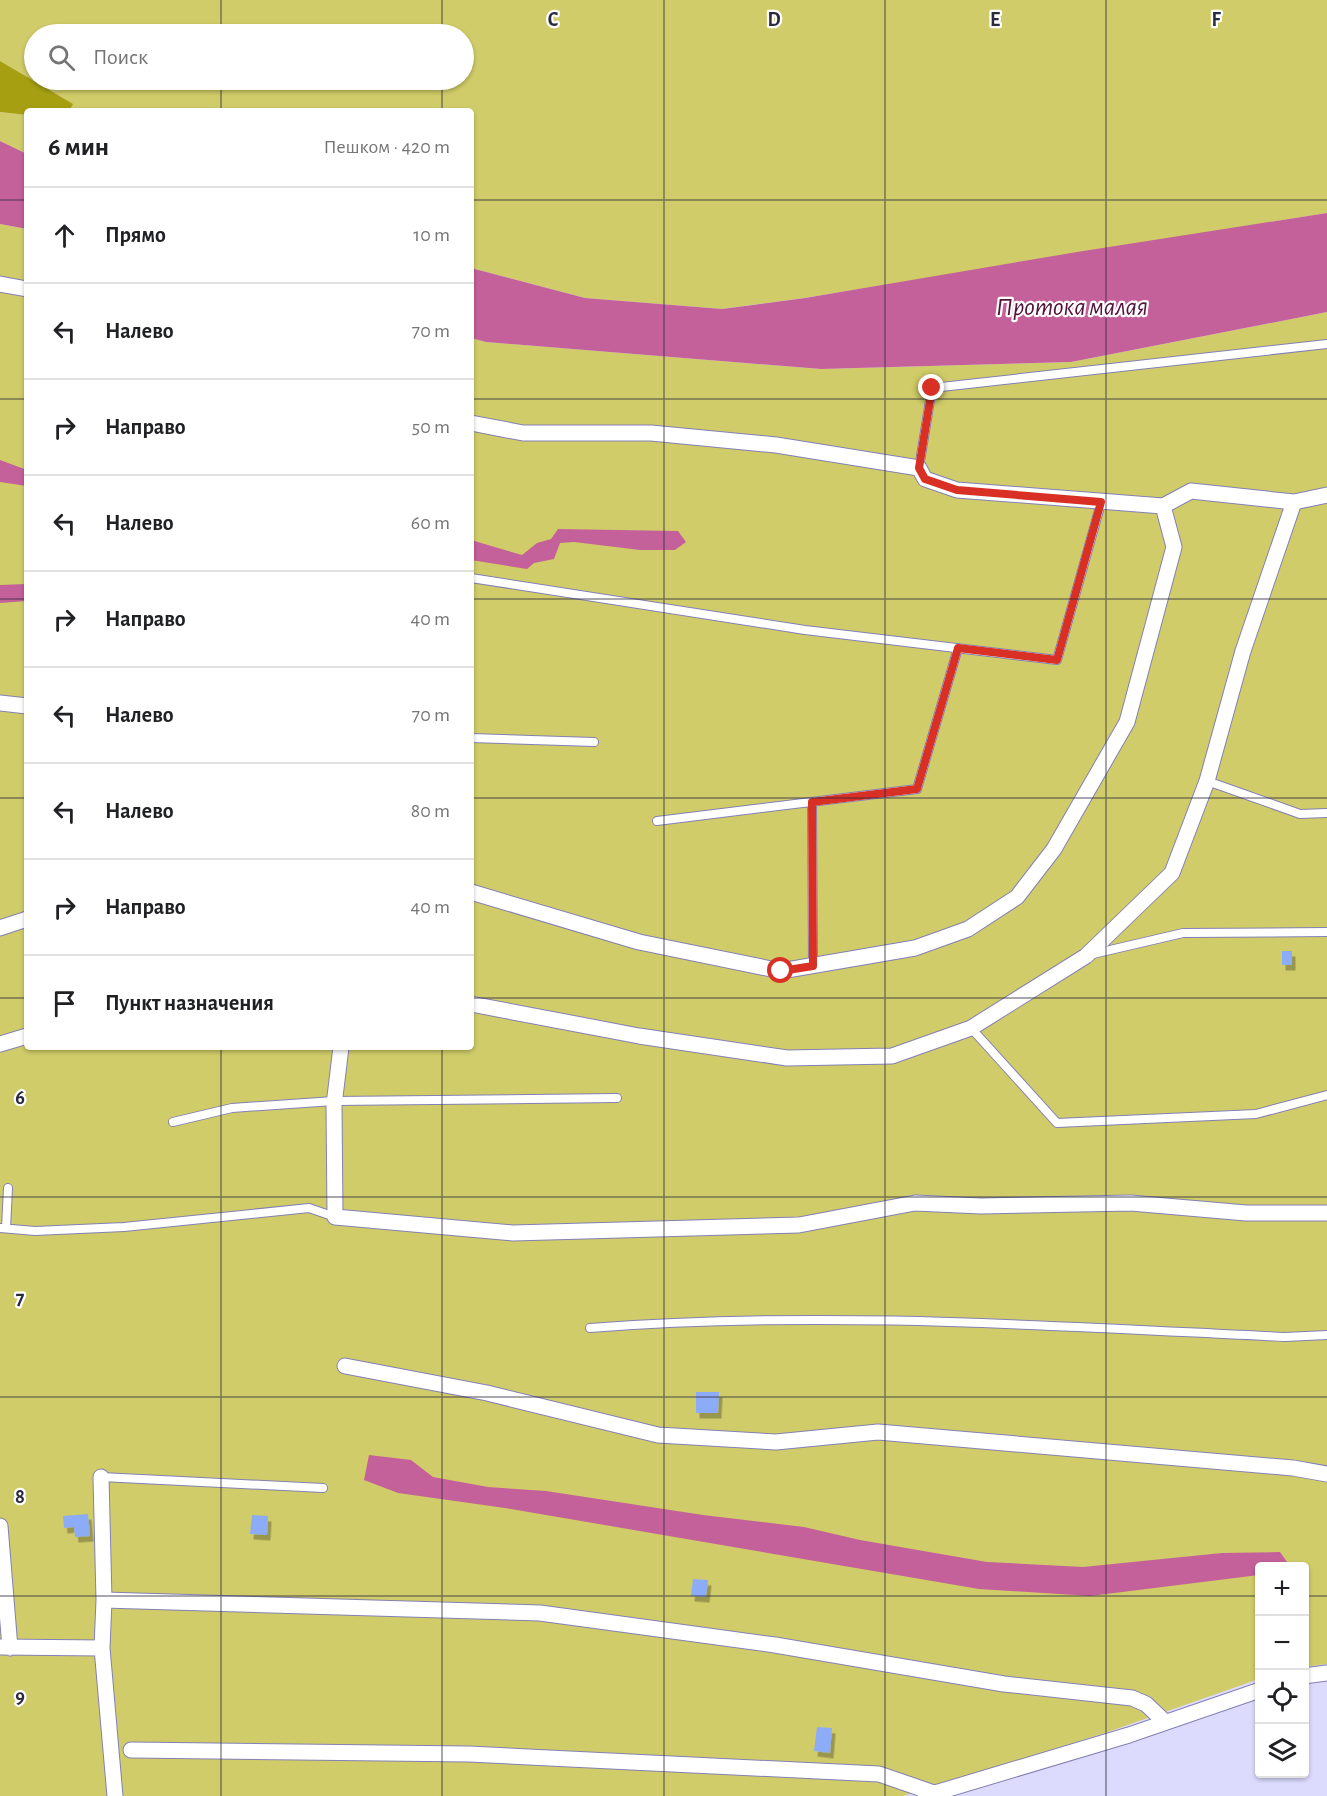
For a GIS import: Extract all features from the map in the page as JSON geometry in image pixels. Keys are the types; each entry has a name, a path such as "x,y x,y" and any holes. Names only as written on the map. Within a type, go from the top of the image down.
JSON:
{"street":[{"path":"0,284 24,288"},
{"path":"474,424 523,433 651,433 776,445 919,468 925,479 957,490 1163,506 1191,491 1294,502 1327,495"},
{"path":"474,1005 639,1036 786,1058 892,1056 971,1028 1086,956 1172,873 1207,781 1243,651 1294,502"},
{"path":"474,893 639,942 781,971 915,948 968,929 1017,897 1054,849 1127,722 1174,547 1163,506"},
{"path":"0,703 24,706"},
{"path":"0,928 24,920"},
{"path":"0,1044 24,1037"},
{"path":"342,1050 334,1101 334,1217 513,1233 799,1225 915,1203 981,1206 1131,1203 1246,1212 1327,1213"},
{"path":"345,1366 487,1393 658,1435 776,1442 878,1432 1293,1468 1327,1474"},
{"path":"101,1477 104,1600 102,1648 115,1796"},
{"path":"0,1526 5,1647 102,1648"},
{"path":"104,1600 540,1613 775,1645 1004,1684 1132,1698 1146,1704 1165,1722"},
{"path":"1309,1675 1327,1673"},
{"path":"131,1750 469,1754 879,1773 929,1794 1165,1722 1255,1692"}],"lane":[{"path":"919,468 932,388 1327,344"},
{"path":"474,578 805,630 1057,660 1101,502"},
{"path":"657,821 917,789 958,648"},
{"path":"474,738 594,742"},
{"path":"1207,781 1300,814 1327,813"},
{"path":"812,802 813,966"},
{"path":"1086,956 1184,933 1327,932"},
{"path":"971,1028 1057,1123 1256,1114 1327,1095"},
{"path":"173,1122 232,1108 334,1101 617,1098"},
{"path":"8,1188 3,1228 35,1232 124,1227 309,1208 334,1217"},
{"path":"590,1328 712,1321 890,1319 1285,1337 1327,1335"},
{"path":"101,1477 323,1488"}],"shaded area":[{"path":"0,0 1327,0 1327,213 804,298 722,309 585,298 474,269 474,108 70,108 72,104 49,90 474,90 474,24 24,24 24,75 0,61"},
{"path":"0,61 24,75 24,90 49,90 73,104 71,108 24,108 24,115 0,112"},
{"path":"0,112 24,115 24,153 0,141"},
{"path":"0,224 24,228 24,1050 474,1050 474,339 486,342 821,369 1071,362 1327,312 1327,1664 1309,1666 1309,1562 1255,1562 1255,1680 1105,1733 903,1796 0,1796"}],"water":[{"path":"0,141 24,153 24,228 0,224"},
{"name":"Протока малая","path":"1327,213 1327,312 1071,362 821,369 486,342 474,339 474,269 585,298 722,309 805,298"},
{"path":"0,460 24,469 24,486 0,482"},
{"path":"558,529 678,531 686,542 675,550 640,550 574,542 560,543 554,559 534,563 527,569 474,560 474,541 522,555 537,543 551,539"},
{"path":"24,584 24,601 0,603 0,585"},
{"path":"369,1455 411,1460 433,1477 488,1487 546,1491 703,1515 804,1527 860,1540 987,1562 1083,1567 1222,1553 1280,1552 1287,1562 1255,1562 1255,1575 1090,1596 979,1589 505,1508 398,1493 364,1480"}],"building":[{"path":"1282,951 1292,951 1292,965 1282,965"},
{"path":"696,1392 719,1392 718,1413 696,1413"},
{"path":"88,1514 90,1536 75,1537 74,1527 64,1528 63,1516"},
{"path":"252,1515 268,1516 267,1535 250,1534"},
{"path":"693,1579 708,1580 706,1597 691,1596"},
{"path":"817,1727 832,1728 830,1753 814,1751"}],"route":[{"path":"781,971 813,966 812,802 917,789 958,648 1057,660 1101,502 957,490 925,479 919,468 932,388"}]}
